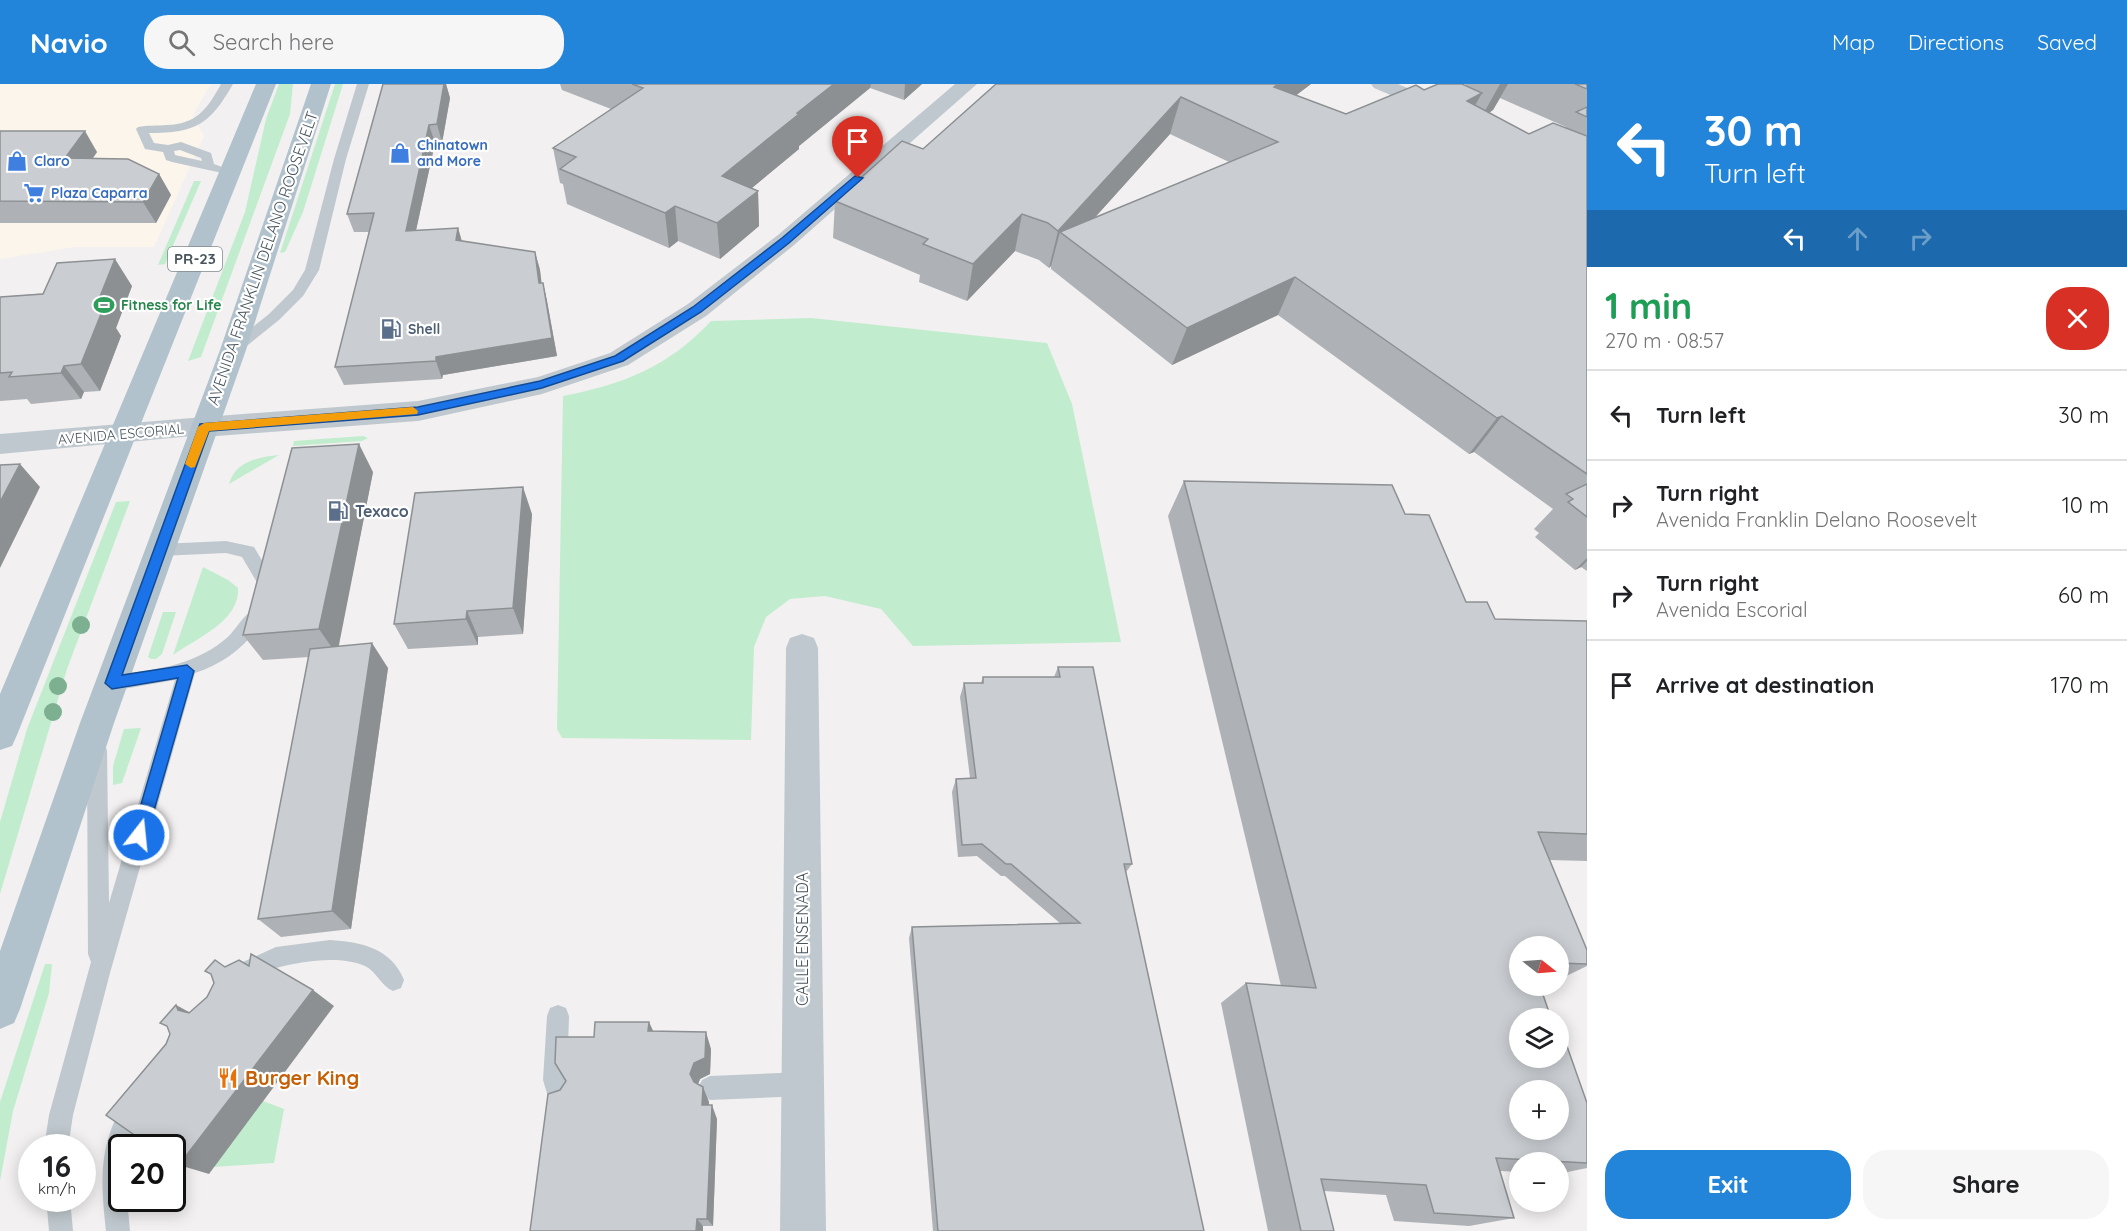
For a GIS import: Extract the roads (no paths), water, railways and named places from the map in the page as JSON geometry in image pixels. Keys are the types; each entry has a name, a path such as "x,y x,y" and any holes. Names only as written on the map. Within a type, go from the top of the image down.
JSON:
{"main road":[{"name":"PR-23","path":"0,735 123,433 219,170 266,84"},
{"name":"AVENIDA FRANKLIN DELANO ROOSEVELT","path":"0,1010 97,723 233,350 321,84"}],"street":[{"name":"AVENIDA ESCORIAL","path":"0,444 418,411 542,385 619,359 697,310 786,240 967,84"},
{"path":"1381,84 1456,116"},
{"name":"CALLE ENSENADA","path":"802,648 803,1231"}],"lane":[{"path":"219,170 188,164 170,157 168,149 149,146 142,129 180,127 201,120 227,84"},
{"path":"233,350 290,301 312,270 340,159 363,84"},
{"path":"112,683 187,671 221,652 249,630 261,607 267,584 248,552 226,547 160,550"},
{"path":"58,1134 61,1115 99,973 187,671"},
{"path":"97,723 99,973"},
{"path":"251,969 270,958 302,951 349,953 375,959 393,980"},
{"path":"558,1016 555,1080 557,1092 565,1095"},
{"path":"710,1088 803,1084"},
{"path":"118,1231 114,1151 117,1136 146,1094"},
{"path":"59,1212 61,1231"}],"place":[{"name":"Chinatown and More","path":"400,153"},
{"name":"Claro","path":"17,161"},
{"name":"Plaza Caparra","path":"34,193"},
{"name":"Fitness for Life","path":"104,305"},
{"name":"Shell","path":"391,329"},
{"name":"Texaco","path":"338,511"},
{"name":"Burger King","path":"228,1078"}]}
